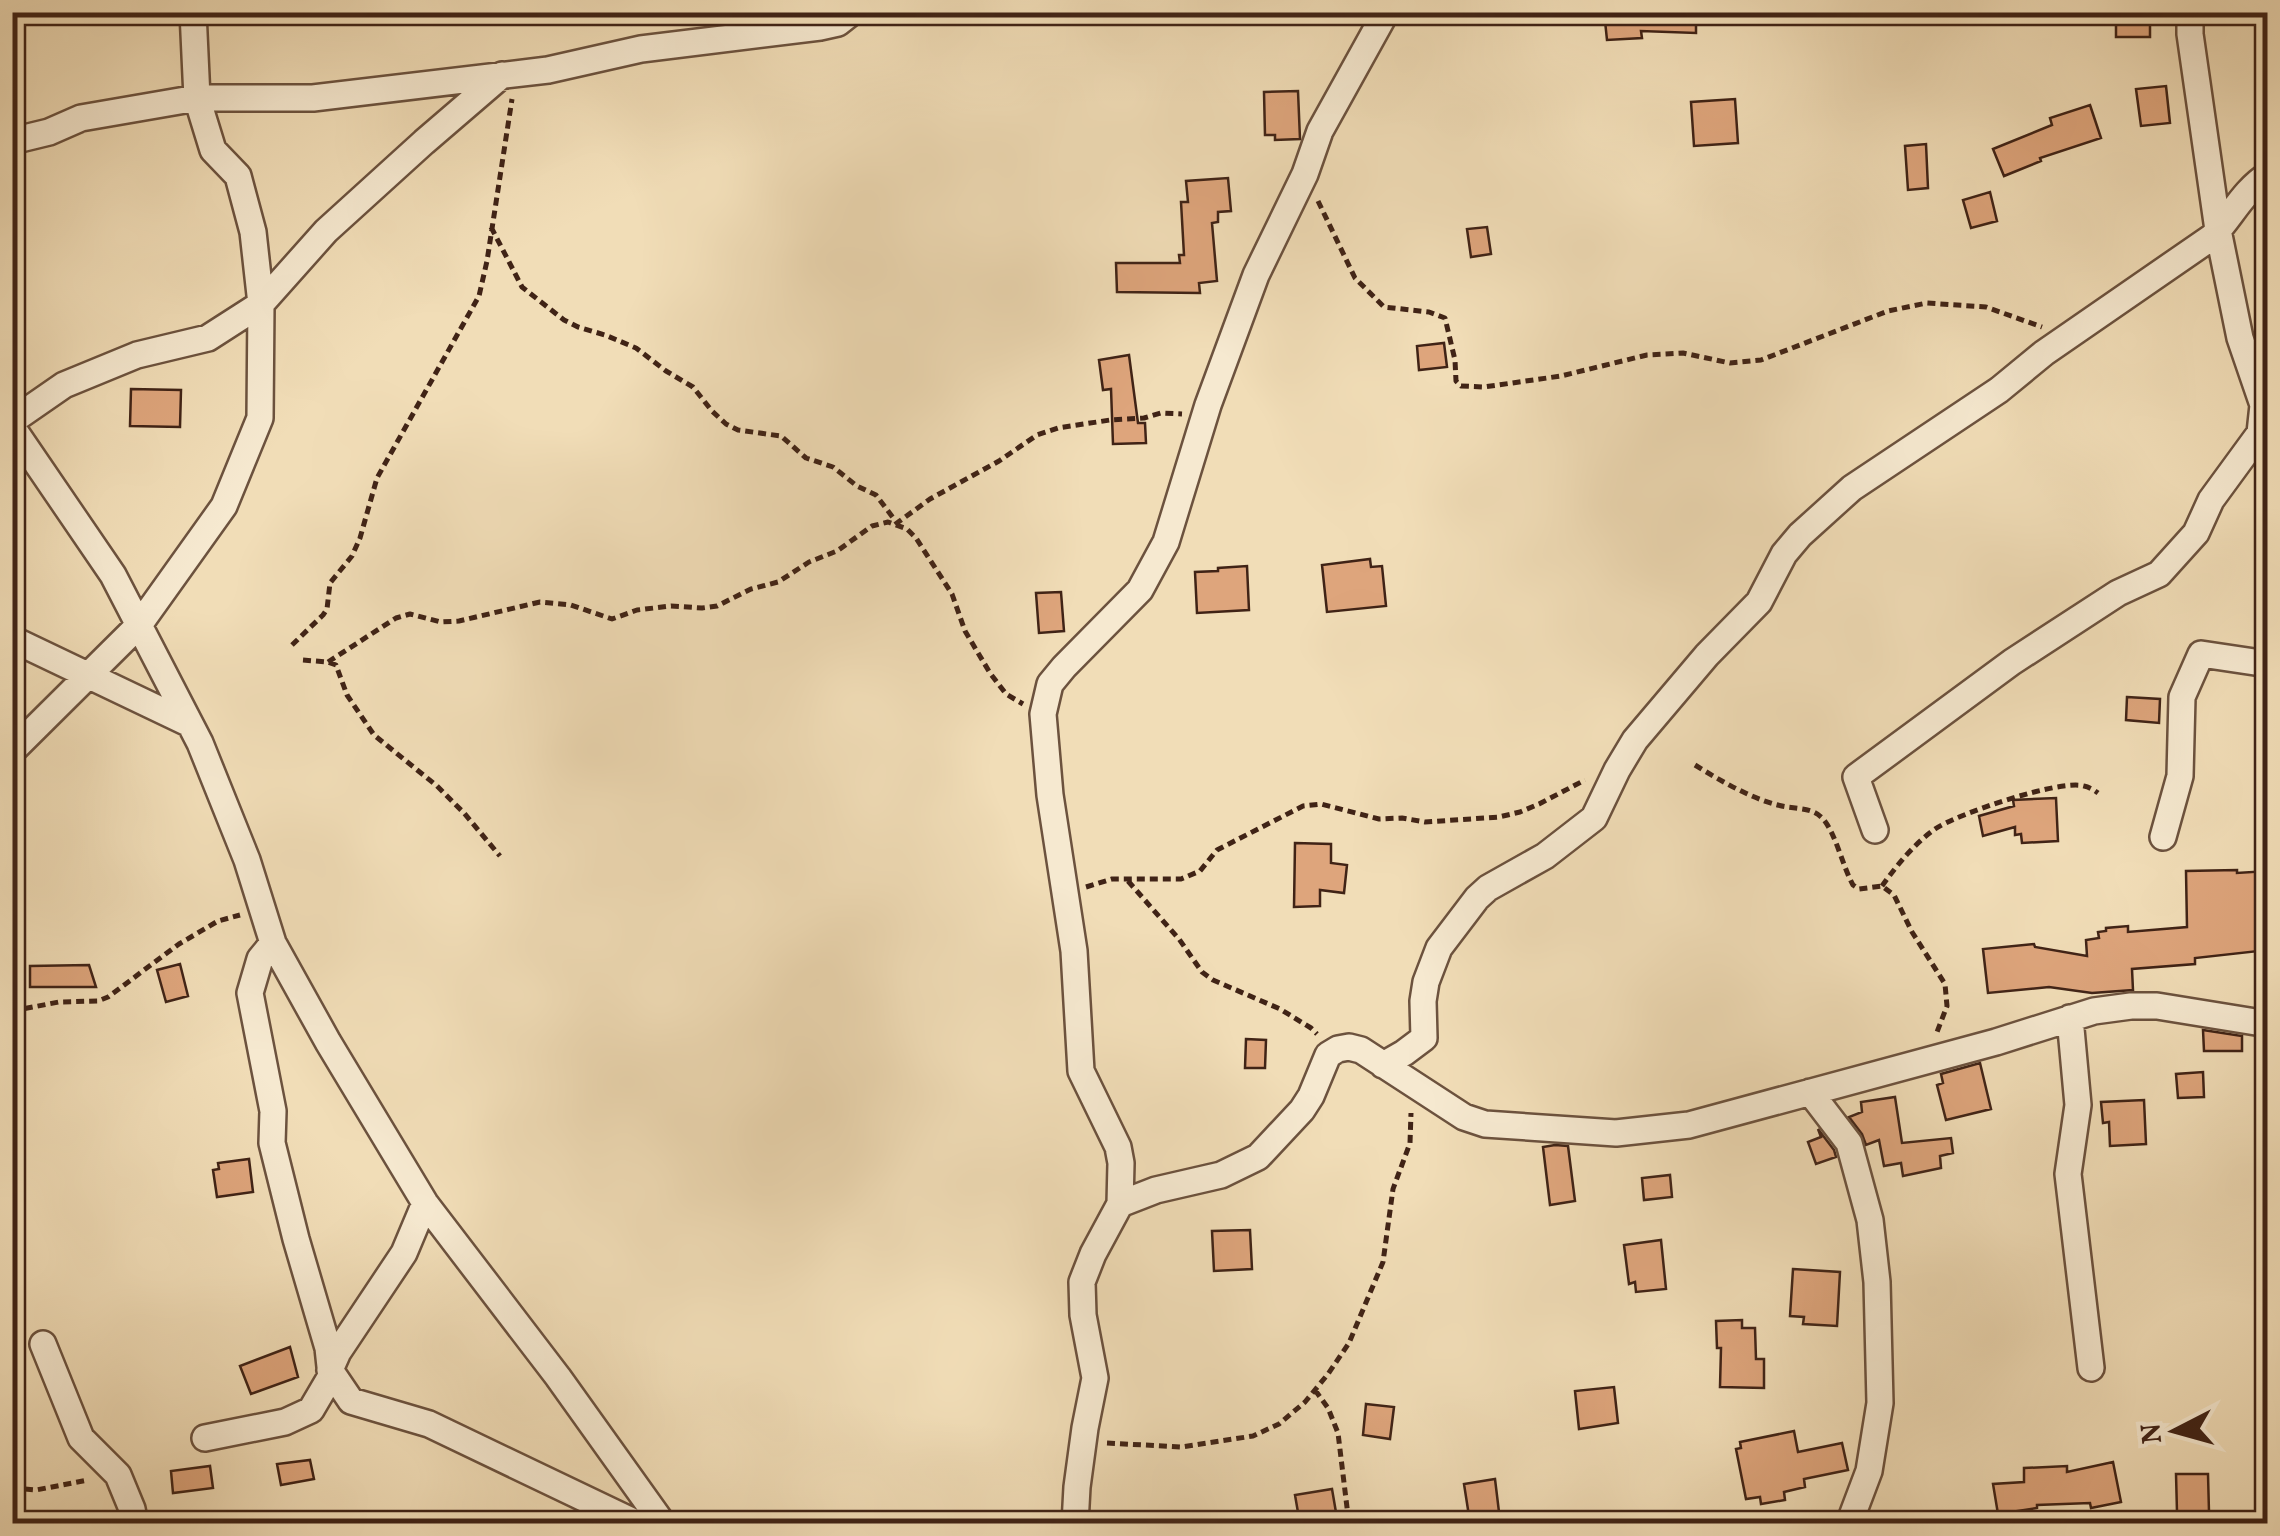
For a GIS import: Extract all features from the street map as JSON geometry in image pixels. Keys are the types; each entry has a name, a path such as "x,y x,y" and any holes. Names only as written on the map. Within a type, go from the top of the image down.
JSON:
{"street":[{"path":"12,751 139,625 224,506 260,418 262,304 253,232 238,176 212,150 197,98 193,12"},
{"path":"12,141 49,132 81,118 197,98 313,98 548,70 641,49 820,27 838,23 852,12"},
{"path":"1076,1524 1076,1487 1095,1378 1083,1315 1082,1282 1092,1254 1120,1204 1122,1163 1118,1146 1081,1071 1078,1054 1074,951 1050,795 1043,714 1050,684 1140,590 1166,542 1204,415 1256,275 1320,131 1386,12"},
{"path":"1875,830 1856,777 2012,662 2118,594 2159,574 2196,532 2211,500 2260,433 2263,404 2240,338 2218,230 2190,12"},
{"path":"509,74 424,142 326,231 262,304 208,338 137,354 64,385 12,424 112,575 200,743 247,860 273,943 328,1042 425,1203 558,1377 663,1524"},
{"path":"1384,1064 1424,1038 1422,1001 1430,968 1439,948 1477,898 1497,881 1546,856 1594,818 1635,740 1759,602 1792,544 1852,488 1998,390 2218,230 2246,191 2268,176"},
{"path":"12,638 190,724"},
{"path":"2163,837 2180,776 2182,697 2200,654 2268,664"},
{"path":"205,1438 285,1422 311,1410 330,1376 328,1348 272,1143 273,1111 250,993 260,959 273,943"},
{"path":"1120,1204 1156,1190 1221,1176 1258,1157 1302,1110 1332,1051 1349,1047 1384,1064 1464,1117 1485,1124 1616,1133 1689,1126 2094,1011 2157,1006 2268,1024"},
{"path":"2070,1018 2078,1106 2068,1174 2091,1368"},
{"path":"1810,1092 1849,1143 1870,1220 1878,1282 1880,1403 1869,1471 1849,1524"},
{"path":"330,1370 404,1252 425,1203"},
{"path":"43,1344 81,1438 118,1475 135,1524"},
{"path":"330,1370 352,1401 429,1424 638,1524"}],"path":[{"path":"292,644 323,616 330,584 352,556 360,538 377,478 478,296 491,227 509,74"},
{"path":"1304,174 1355,278 1370,295 1384,307 1445,318 1456,381 1461,386 1484,387 1561,376 1647,356 1683,354 1730,363 1761,360 1888,311 1927,304 1986,307 2068,337"},
{"path":"491,227 522,286 564,320 636,348 693,387 726,424 738,430 781,436 806,458 834,467 857,486 876,495 897,523"},
{"path":"897,523 1038,435 1058,428 1161,413 1204,415"},
{"path":"328,662 396,618 410,614 441,622 459,621 540,602 571,605 612,619 637,610 717,606 786,578 872,526 888,522 908,529 916,538 952,594 965,631 1006,694 1043,714"},
{"path":"303,660 336,665 347,694 374,735 437,786 500,856"},
{"path":"1695,765 1736,789 1820,816 1828,824 1853,885 1882,886 1894,895 1947,992 1947,1006 1931,1059"},
{"path":"1064,893 1112,879 1181,879 1200,872 1216,850 1303,806 1321,804 1380,819 1426,822 1500,817 1616,770"},
{"path":"1882,886 1900,861 1936,828 1960,817 2052,788 2083,785 2098,793"},
{"path":"1127,880 1179,939 1202,972 1280,1009 1311,1028 1332,1051"},
{"path":"12,1011 59,1002 98,1001 179,944 218,922 263,912"},
{"path":"1083,1441 1181,1447 1253,1436 1279,1424 1315,1390 1348,1342 1383,1262 1392,1189 1412,1136 1408,1080"},
{"path":"1315,1390 1338,1433 1348,1524"},
{"path":"12,1488 36,1490 118,1475"}],"building":[{"path":"1609,12 1696,12 1696,33 1641,31 1642,38 1607,40 1605,21 1610,20"},
{"path":"2116,12 2150,12 2150,37 2116,37"},
{"path":"2166,86 2170,123 2141,126 2136,89"},
{"path":"1298,91 1300,139 1275,140 1275,135 1265,135 1264,92"},
{"path":"1735,99 1738,143 1694,146 1691,102"},
{"path":"2090,105 2101,138 2040,158 2041,161 2004,176 1993,149 2052,125 2050,118"},
{"path":"1926,144 1928,188 1908,190 1905,146"},
{"path":"1228,178 1231,211 1218,212 1218,222 1212,223 1217,281 1199,283 1200,293 1117,292 1116,263 1180,263 1179,255 1184,255 1181,202 1188,202 1186,181"},
{"path":"1990,192 1997,221 1971,228 1963,200"},
{"path":"1487,227 1491,254 1471,257 1467,229"},
{"path":"1444,343 1447,367 1419,370 1417,346"},
{"path":"1129,355 1138,423 1145,423 1146,443 1113,444 1111,389 1103,390 1099,360"},
{"path":"131,389 181,390 180,427 130,426"},
{"path":"1370,559 1371,567 1382,566 1386,606 1327,612 1322,565"},
{"path":"1247,566 1249,610 1197,613 1195,572"},
{"path":"1061,592 1064,631 1039,633 1036,593"},
{"path":"2127,697 2160,699 2159,723 2126,720"},
{"path":"2056,798 2058,841 2022,843 2021,834 2015,835 2015,827 1983,836 1979,816 2014,806 2013,800"},
{"path":"1295,843 1331,844 1331,863 1347,865 1344,893 1320,890 1320,906 1294,907"},
{"path":"2186,871 2268,871 2268,950 2195,958 2195,964 2132,969 2133,990 2092,993 2049,987 1988,993 1983,949 2034,944 2087,956 2086,940 2099,938 2098,932 2106,928 2128,926 2128,932 2187,927"},
{"path":"180,964 188,996 166,1002 157,970"},
{"path":"89,965 96,987 30,987 30,966"},
{"path":"2203,1030 2242,1036 2242,1051 2204,1051"},
{"path":"1246,1039 1266,1040 1265,1068 1245,1068"},
{"path":"1980,1063 1991,1109 1946,1120 1937,1085 1943,1083 1941,1074"},
{"path":"2203,1072 2204,1097 2178,1098 2176,1074"},
{"path":"1895,1097 1902,1143 1951,1138 1953,1153 1940,1156 1941,1168 1903,1176 1901,1163 1884,1166 1879,1140 1866,1145 1849,1117 1862,1112 1861,1102"},
{"path":"2144,1100 2146,1144 2110,1146 2109,1122 2103,1123 2101,1102"},
{"path":"1818,1129 1836,1157 1816,1164 1808,1142 1821,1137"},
{"path":"1568,1146 1575,1201 1550,1205 1543,1147"},
{"path":"249,1159 253,1192 217,1197 213,1170 219,1169 218,1163"},
{"path":"1670,1175 1672,1197 1644,1200 1642,1178"},
{"path":"1250,1230 1252,1269 1214,1271 1212,1231"},
{"path":"1661,1240 1666,1289 1636,1292 1635,1282 1629,1284 1624,1245"},
{"path":"1793,1269 1840,1272 1837,1326 1803,1324 1804,1317 1790,1316"},
{"path":"1742,1320 1742,1328 1755,1328 1756,1359 1764,1359 1764,1388 1720,1387 1721,1348 1717,1348 1716,1321"},
{"path":"290,1347 298,1377 251,1394 240,1366"},
{"path":"1614,1387 1618,1423 1579,1429 1575,1391"},
{"path":"1366,1404 1394,1407 1390,1439 1363,1435"},
{"path":"1794,1431 1798,1452 1842,1443 1848,1470 1804,1479 1805,1487 1784,1492 1785,1500 1761,1504 1760,1497 1746,1499 1736,1449 1741,1448 1740,1442"},
{"path":"310,1460 314,1479 281,1485 277,1464"},
{"path":"2113,1462 2121,1502 2091,1508 2090,1503 2037,1505 1998,1514 1993,1484 2024,1482 2024,1468 2067,1466 2067,1472"},
{"path":"210,1466 213,1488 173,1493 171,1471"},
{"path":"2176,1474 2208,1474 2209,1512 2177,1512"},
{"path":"1495,1479 1499,1512 1469,1516 1464,1484"},
{"path":"1332,1489 1338,1524 1300,1524 1295,1495"}]}
